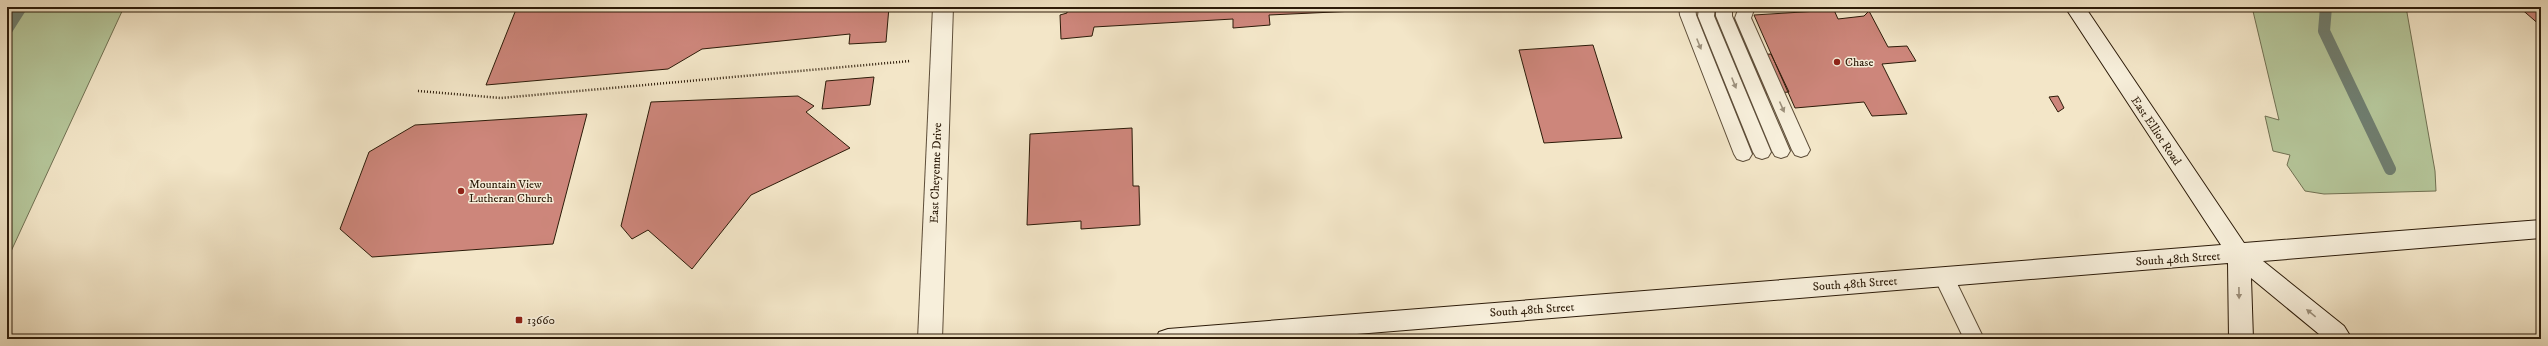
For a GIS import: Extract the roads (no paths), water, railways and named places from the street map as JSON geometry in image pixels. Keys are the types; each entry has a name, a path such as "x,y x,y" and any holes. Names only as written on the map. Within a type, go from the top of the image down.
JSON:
{"main road":[{"name":"East Cheyenne Drive","path":"930,339 943,7"},
{"name":"East Elliot Road","path":"2075,7 2239,254 2335,333 2340,339"},
{"name":"South 48th Street","path":"1168,339 2541,229"},
{"path":"2239,254 2240,339"}],"lane":[{"path":"1687,7 1688,15 1743,154"},
{"path":"1707,7 1706,16 1762,152"},
{"path":"1724,7 1724,16 1781,151"},
{"path":"1747,7 1743,18 1801,150"},
{"path":"1944,277 1974,339"}],"waterway":[{"path":"7,29 21,7"},
{"path":"2326,7 2324,31 2390,169"}],"place":[{"name":"Chase","path":"1837,62"},
{"name":"Mountain View Lutheran Church","path":"461,191"},
{"name":"13660","path":"519,320"}]}
